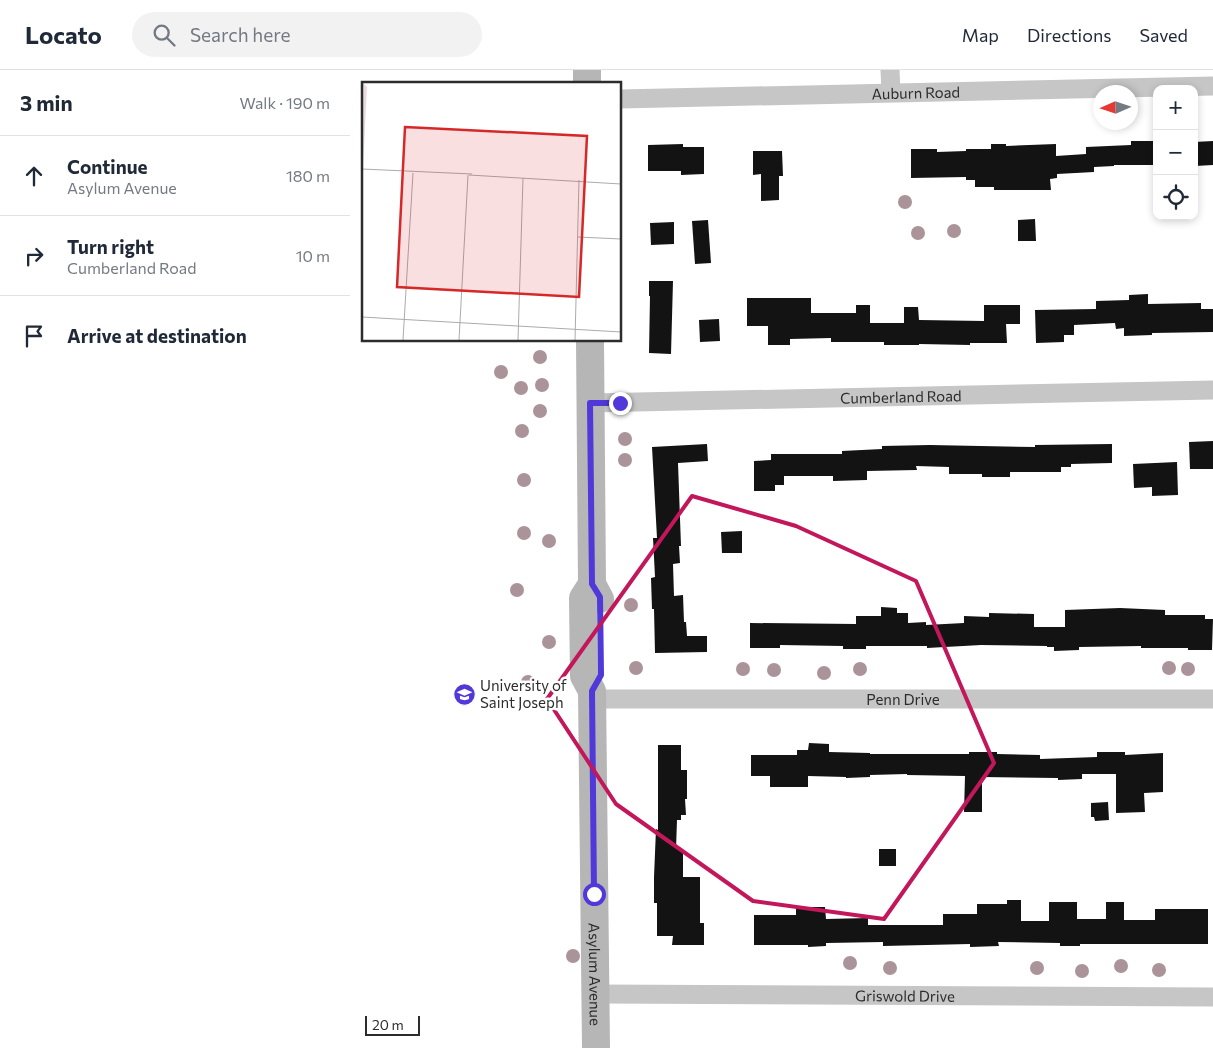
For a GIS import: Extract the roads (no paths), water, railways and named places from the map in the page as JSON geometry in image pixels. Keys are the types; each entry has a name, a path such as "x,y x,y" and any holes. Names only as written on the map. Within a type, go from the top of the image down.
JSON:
{"main road":[{"name":"Asylum Avenue","path":"590,341 592,584 583,598 584,676 592,695 596,1048"}],"street":[{"path":"890,70 891,92"},
{"name":"Auburn Road","path":"621,99 1213,86"},
{"name":"Cumberland Road","path":"590,403 1213,390"},
{"name":"Penn Drive","path":"592,695 1213,699"},
{"name":"Griswold Drive","path":"596,994 1213,997"}],"place":[{"name":"University of Saint Joseph","path":"464,694"}]}
